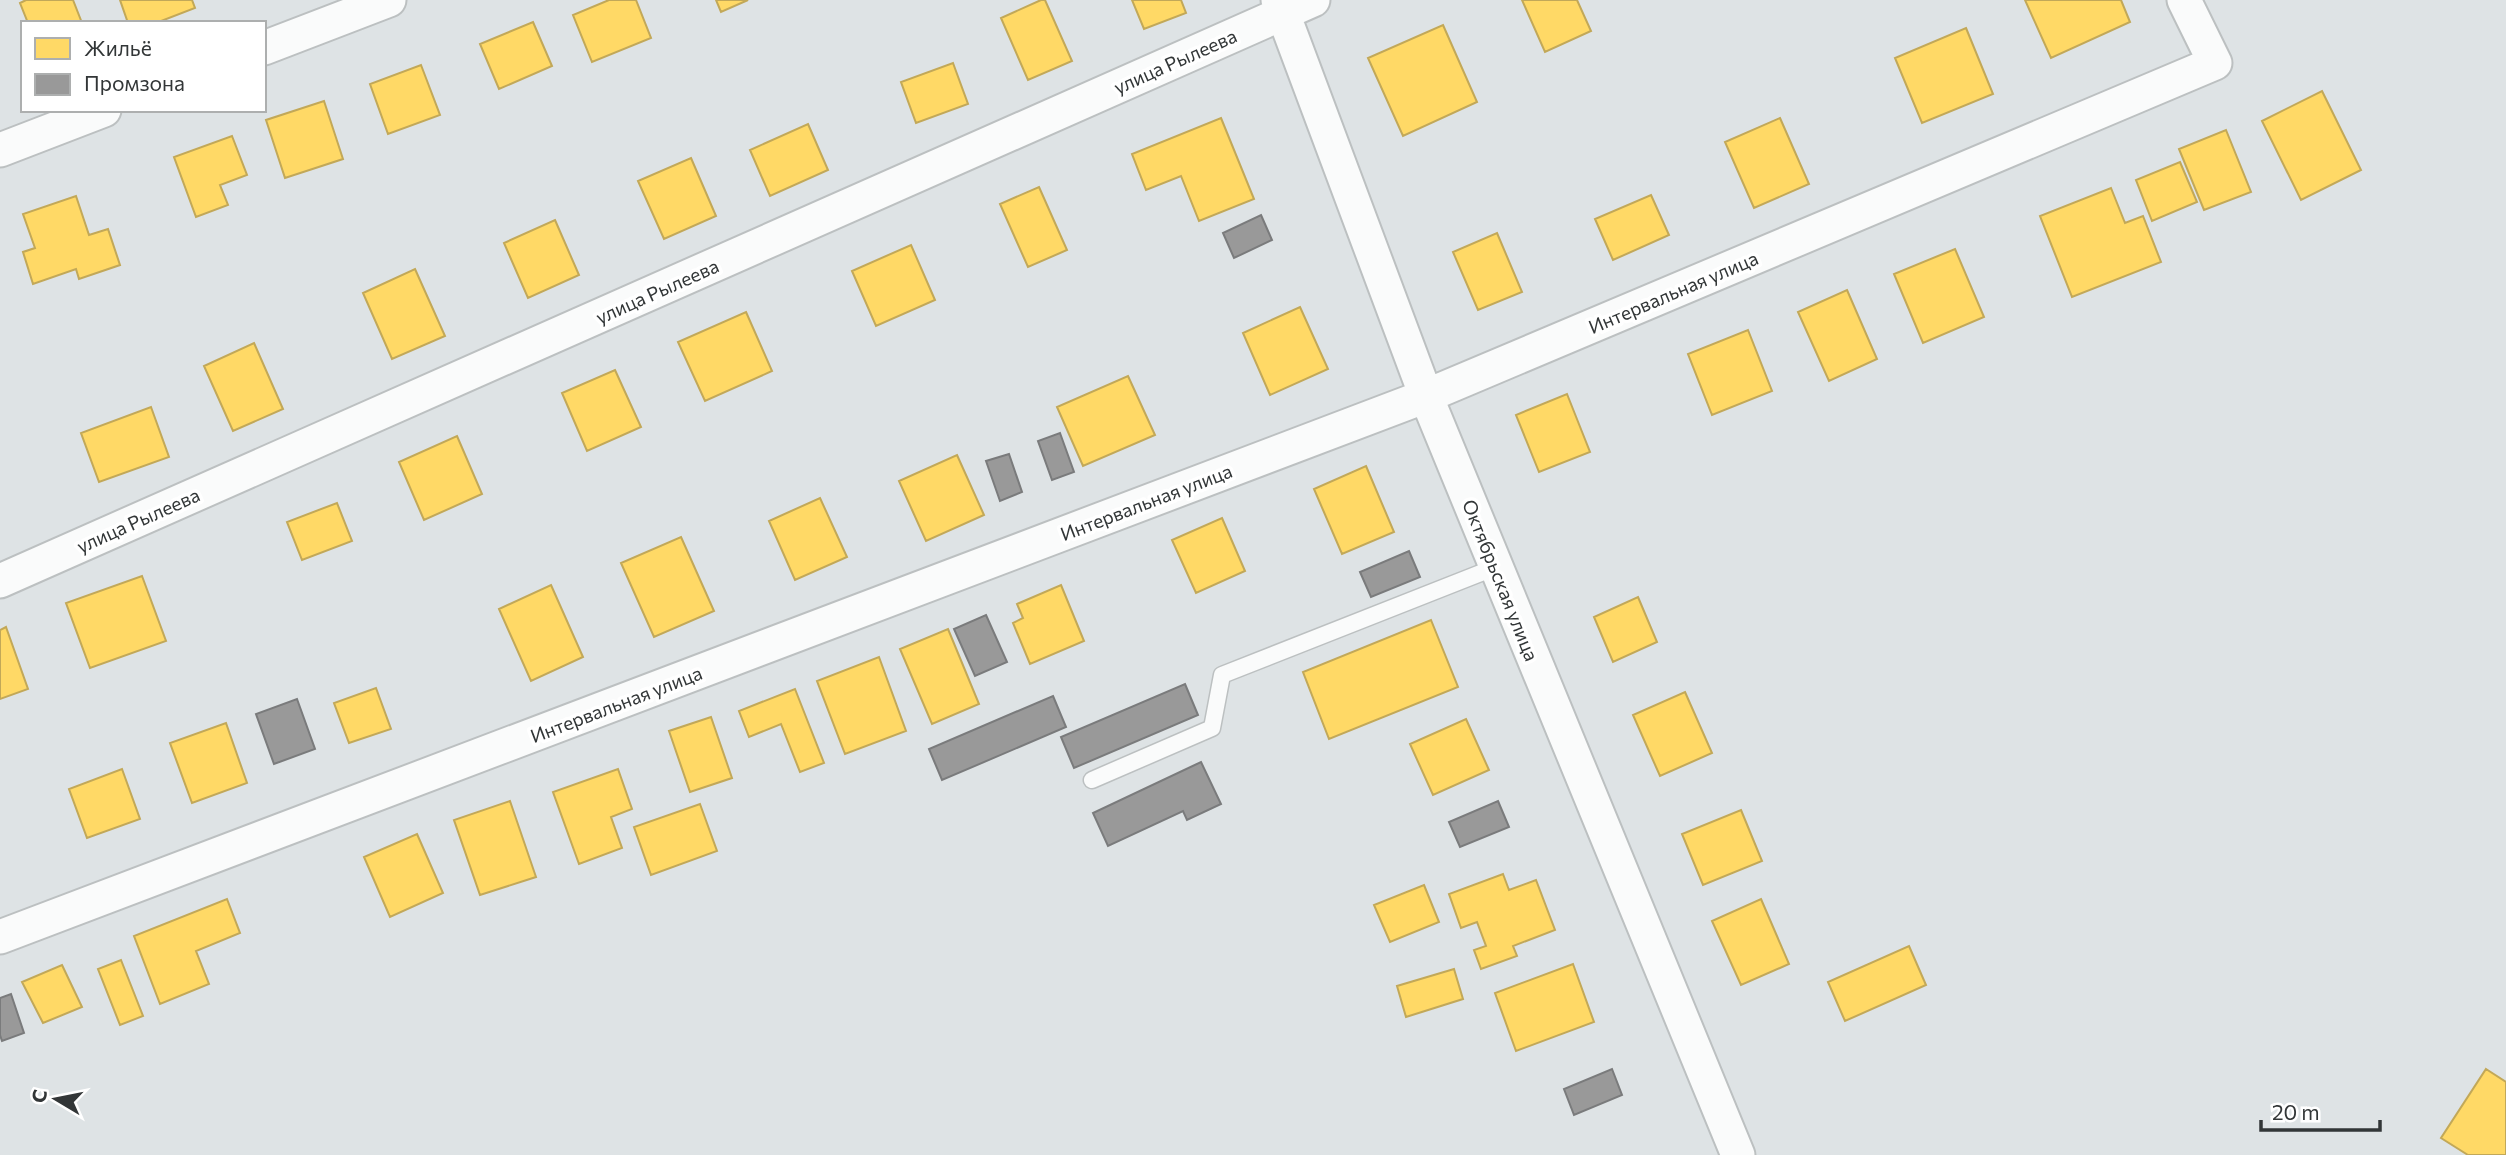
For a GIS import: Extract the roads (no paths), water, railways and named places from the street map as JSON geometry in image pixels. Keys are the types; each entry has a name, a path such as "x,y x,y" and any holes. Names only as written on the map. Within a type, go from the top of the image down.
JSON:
{"street":[{"path":"266,47 389,0"},
{"name":"улица Рылеева","path":"0,582 1280,7 1313,0"},
{"name":"Интервальная улица","path":"0,937 1426,396 2214,63 2184,0"},
{"name":"Октябрьская улица","path":"1280,7 1426,396 1738,1155"},
{"path":"0,150 99,112"}],"lane":[{"path":"1092,780 1212,728 1222,675 1496,566"}]}
